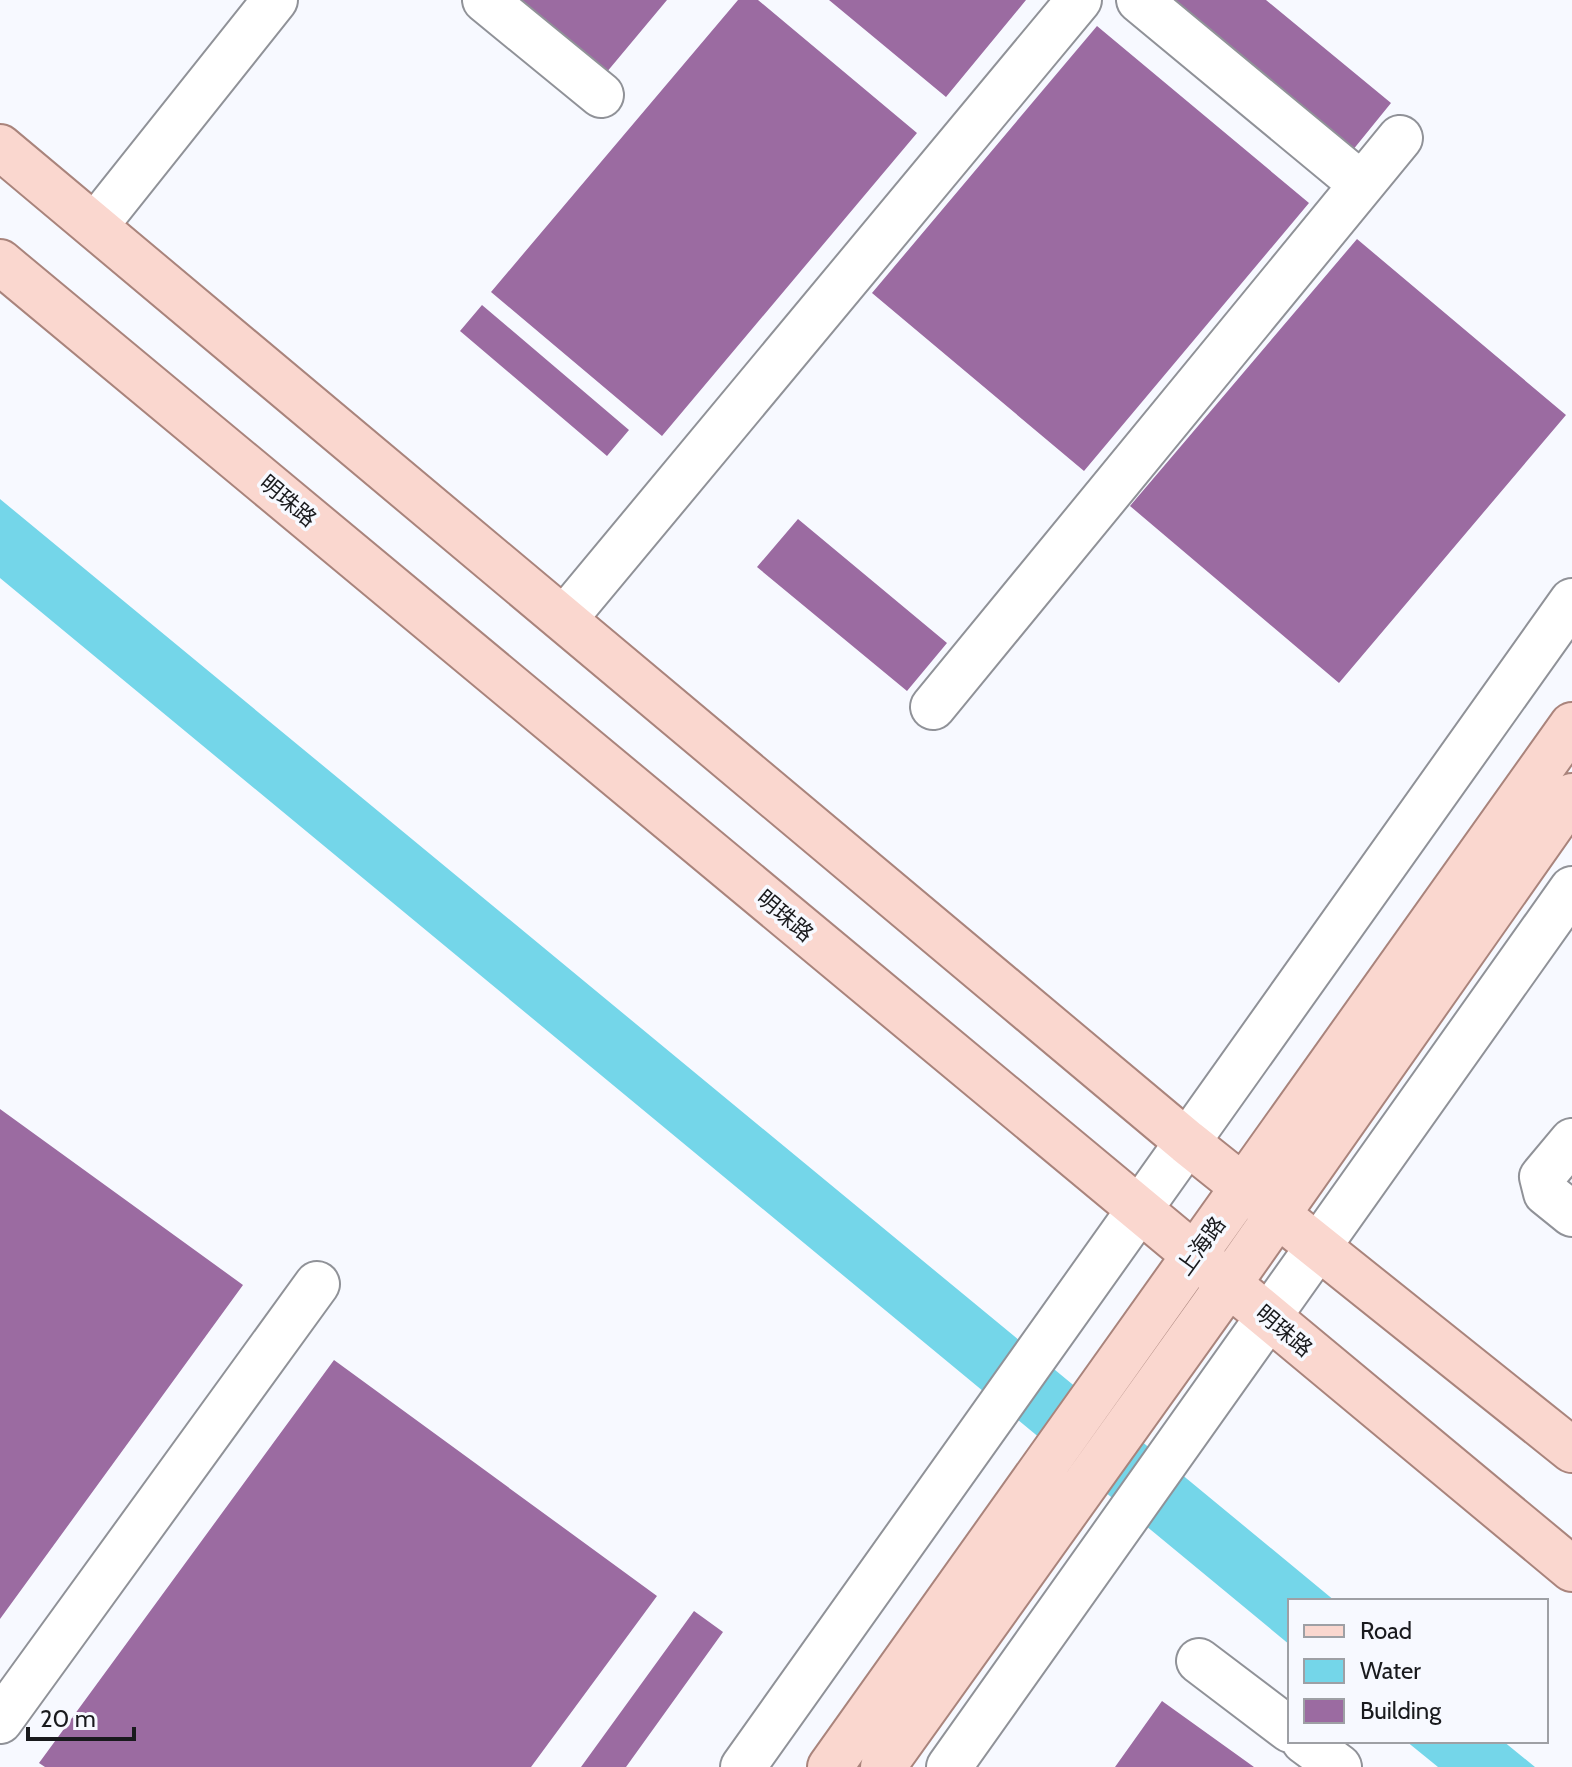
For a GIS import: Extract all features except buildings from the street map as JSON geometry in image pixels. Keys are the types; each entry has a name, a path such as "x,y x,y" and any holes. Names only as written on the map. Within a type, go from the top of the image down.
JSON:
{"main road":[{"path":"0,147 1187,1142 1572,1450"},
{"name":"明珠路","path":"0,262 1572,1569"},
{"name":"上海路","path":"830,1767 1572,725"},
{"name":"上海路","path":"883,1767 1228,1285 1572,796"}],"street":[{"path":"95,226 275,0"},
{"path":"485,0 601,95"},
{"path":"565,618 1079,0"},
{"path":"1139,0 1361,184"},
{"path":"933,707 1400,138"},
{"path":"743,1767 1572,601"},
{"path":"949,1767 1572,889"},
{"path":"1572,1141 1542,1177 1546,1193 1572,1214"},
{"path":"0,1721 317,1284"},
{"path":"1199,1661 1288,1728"},
{"path":"1307,1743 1339,1767"}],"water":[{"path":"0,499 1333,1599 1288,1599 1288,1643 0,578"},
{"path":"1408,1743 1505,1743 1535,1767 1438,1767"}]}
